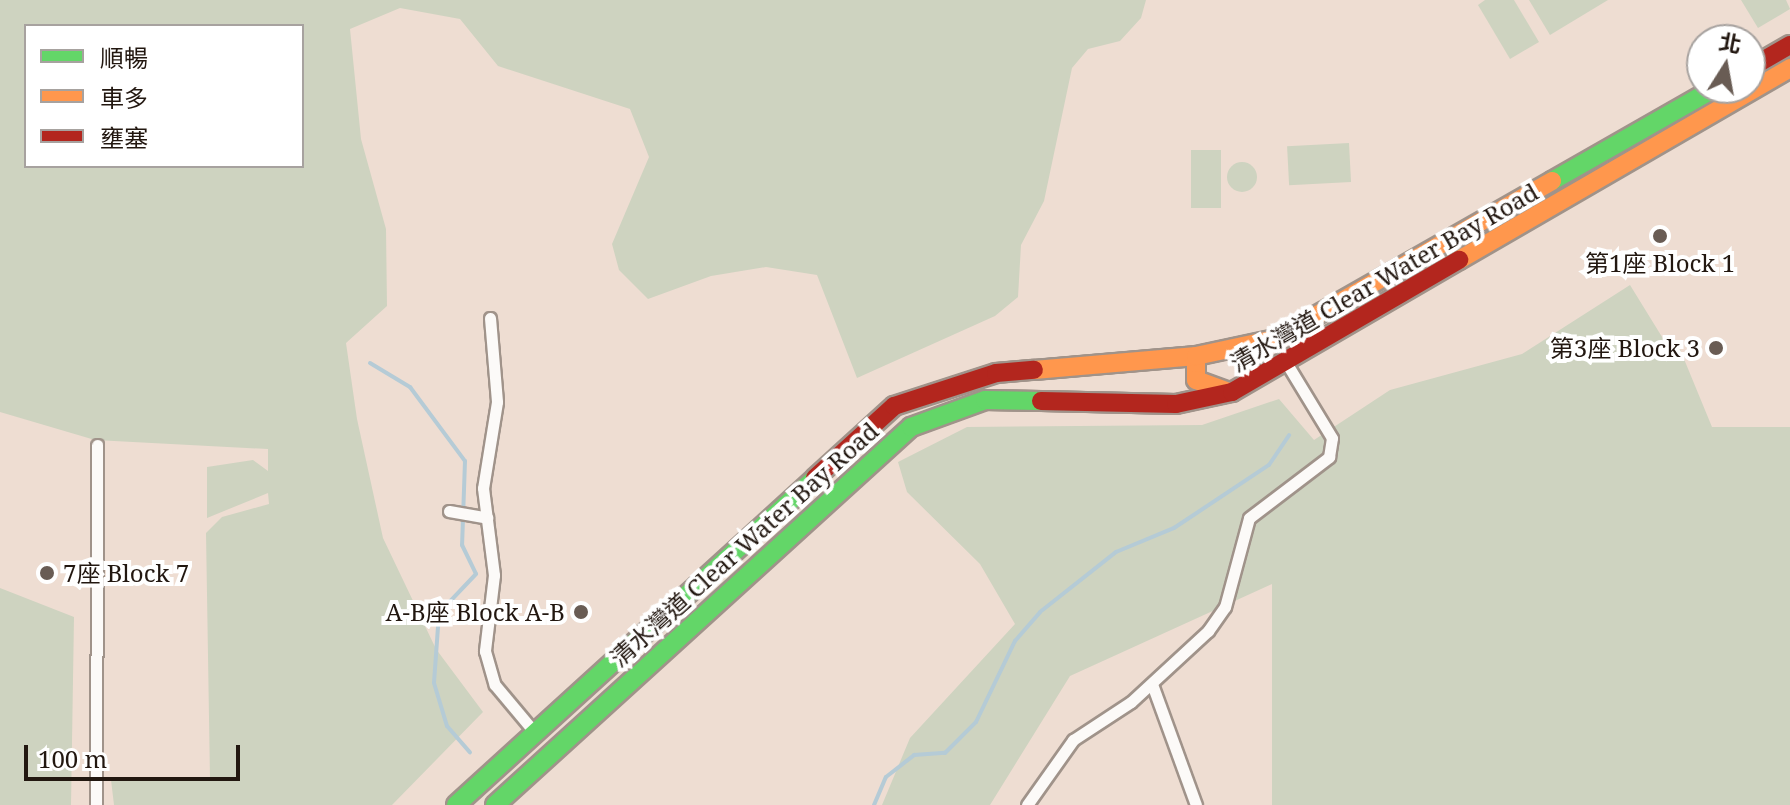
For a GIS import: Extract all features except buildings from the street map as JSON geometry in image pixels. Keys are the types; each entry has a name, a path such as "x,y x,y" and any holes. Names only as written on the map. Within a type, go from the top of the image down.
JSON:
{"main road":[{"path":"1766,59 1790,45"},
{"name":"清水灣道 Clear Water Bay Road","path":"495,805 863,465 925,420 1005,398 1176,404 1232,392 1287,364 1790,68"},
{"name":"清水灣道 Clear Water Bay Road","path":"456,805 894,406 996,373 1196,356 1275,339 1313,321 1687,104"},
{"path":"1196,356 1196,380 1232,392"}],"street":[{"path":"490,318 497,402 484,461 480,516 494,575 485,651 495,685 536,734"},
{"path":"1027,805 1073,740 1152,684 1225,607 1254,511 1329,457 1332,438 1287,364"},
{"path":"96,805 97,445"},
{"path":"452,512 480,516"},
{"path":"1152,684 1196,805"}],"green space":[{"path":"0,0 1146,0 1141,18 1120,41 1088,49 1072,68 1044,201 1021,245 1018,297 995,316 857,378 817,275 766,267 711,276 648,299 619,270 612,244 649,157 630,109 498,66 460,19 400,8 350,29 361,139 386,229 387,306 346,343 357,419 383,538 436,649 483,712 392,805 114,805 111,780 210,779 206,533 222,517 269,504 268,493 207,518 207,467 253,460 268,471 268,449 95,440 0,412"},
{"path":"1485,0 1514,0 1539,42 1510,59 1478,5"},
{"path":"1529,0 1608,0 1550,35"},
{"path":"1741,0 1786,0 1790,9 1765,24 1756,24"},
{"path":"1349,143 1351,182 1289,185 1287,146"},
{"path":"1191,150 1221,150 1221,208 1191,208"},
{"path":"1242,162 1253,166 1257,177 1253,188 1242,192 1231,188 1227,177 1231,166"},
{"path":"1630,285 1667,345 1677,342 1712,427 1790,427 1790,805 1272,805 1272,584 1070,676 990,805 882,805 910,738 1015,624 980,564 907,492 898,462 967,427 1202,425 1279,399 1314,440 1390,390 1522,354"},
{"path":"0,588 74,617 71,805 0,805"}],"waterway":[{"path":"370,363 410,387 465,461 462,545 476,574 439,613 434,683 447,726 470,752"},
{"path":"874,805 886,777 914,755 945,753 976,722 1015,641 1040,612 1116,552 1174,528 1269,465 1289,435"}],"traffic: fast":[{"path":"1552,181 1687,104"},
{"path":"495,805 911,427 985,400 1041,401"},
{"path":"456,805 815,478"}],"traffic: slow":[{"path":"1459,260 1790,68"},
{"path":"1034,370 1196,356 1275,339 1552,181"},
{"path":"1196,356 1196,380 1226,391"}],"traffic: jam":[{"path":"1766,59 1790,45"},
{"path":"1041,401 1176,404 1232,392 1459,260"},
{"path":"815,478 894,406 996,373 1034,370"}],"place":[{"name":"第1座 Block 1","path":"1660,236"},
{"name":"第3座 Block 3","path":"1716,348"},
{"name":"7座 Block 7","path":"47,573"},
{"name":"A-B座 Block A-B","path":"581,612"}]}
